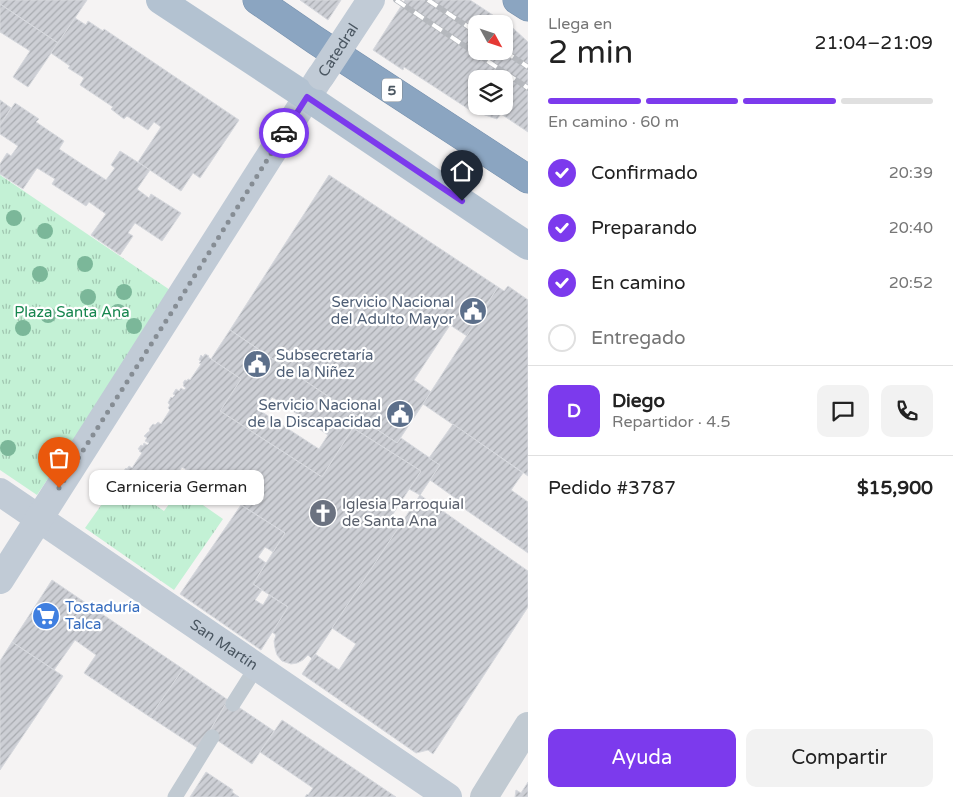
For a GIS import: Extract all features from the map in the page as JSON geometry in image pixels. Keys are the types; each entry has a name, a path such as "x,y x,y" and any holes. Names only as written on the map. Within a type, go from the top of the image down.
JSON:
{"highway":[{"name":"5","path":"257,0 528,179"},
{"path":"517,0 528,8"}],"main road":[{"path":"160,0 314,86 528,246"},
{"name":"Catedral","path":"0,580 314,86 371,0"},
{"name":"San Martín","path":"0,492 448,797"}],"street":[{"path":"484,797 528,726"}],"lane":[{"path":"233,704 257,666"},
{"path":"175,797 212,737"}],"green space":[{"name":"Plaza Santa Ana","path":"0,175 173,292 37,495 0,470"},
{"path":"119,480 164,511 180,489 223,519 174,590 85,528"}],"building":[{"path":"0,0 87,0 58,43 0,4"},
{"path":"300,0 341,0 328,20"},
{"path":"405,0 470,0 493,15 468,15 468,60 513,60 513,28 528,42 528,132 502,115 513,115 513,70 468,70 468,109 404,67 403,70 373,50"},
{"path":"0,4 58,43 28,87 13,77 30,51 0,32"},
{"path":"75,18 86,25 88,21 103,31 104,29 239,120 200,178 193,173 181,191 138,162 161,127 154,122 148,130 127,116 124,119 111,109 113,107 80,85 84,78 68,68 70,66 51,53"},
{"path":"0,100 11,108 0,125"},
{"path":"15,103 39,119 36,122 64,141 59,149 106,180 115,168 111,165 120,151 150,170 137,189 149,198 151,194 181,213 162,241 135,223 128,233 133,236 120,255 91,235 106,214 89,202 86,206 52,184 55,179 37,168 23,189 0,174 0,164 7,153 11,156 18,146 0,134 0,125"},
{"path":"485,115 500,115 497,119"},
{"path":"329,175 498,287 467,336 450,325 414,380 431,392 397,443 230,330"},
{"path":"508,286 528,300 528,476 423,404 498,287 504,291"},
{"path":"230,330 397,443 401,438 440,465 420,495 409,489 421,471 353,428 322,477 220,411 241,379 211,359","holes":["272,397 328,435 319,449 262,412"]},
{"name":"Iglesia Parroquial de Santa Ana","path":"205,354 241,379 220,411 322,477 353,428 421,471 389,520 400,526 312,659 308,655 303,660 291,664 282,661 277,655 274,641 276,635 272,632 288,607 253,584 285,533 182,467 160,499 122,476 126,468 129,466 132,468 142,453 138,449 141,445 149,443 145,441 147,438 144,436 149,432 153,424 155,425 158,422 161,424 170,410 168,403 171,397 175,395 173,394 176,389 179,391 181,388 184,390 186,388 183,386 183,383 185,380 190,380 201,364 199,360 201,355 203,357"},
{"path":"453,424 523,473 511,490 528,502 528,553 456,503 458,500 430,480 440,465 429,458"},
{"path":"420,495 528,571 528,607 433,754 428,750 416,753 302,674 315,654 339,670 356,644 332,628"},
{"path":"241,505 285,533 273,552 265,547 258,557 266,563 253,584 262,590 255,600 263,605 269,595 288,607 261,650 180,594"},
{"path":"52,580 183,669 150,717 84,673 96,655 75,640 54,670 12,642"},
{"path":"12,642 63,676 0,770 0,661"},
{"path":"183,669 228,700 199,749 150,717"},
{"path":"228,700 274,731 252,764 208,734"},
{"path":"282,720 396,797 305,797 313,788 260,752"},
{"path":"206,772 233,790 232,792 239,797 190,797"},
{"path":"528,782 528,797 515,797 516,790 521,793"}],"railway":[{"path":"396,0 528,88"},
{"path":"428,0 468,27"},
{"path":"513,57 528,67"}],"way so far":[{"path":"59,488 284,133"}],"place":[{"name":"Servicio Nacional del Adulto Mayor","path":"473,311"},
{"name":"Subsecretaría de la Niñez","path":"257,364"},
{"name":"Servicio Nacional de la Discapacidad","path":"400,414"},
{"name":"Carniceria German","path":"59,488"},
{"name":"Iglesia Parroquial de Santa Ana","path":"323,513"},
{"name":"Tostaduría Talca","path":"46,616"}],"route":[{"path":"284,133 307,97 462,201"}]}
